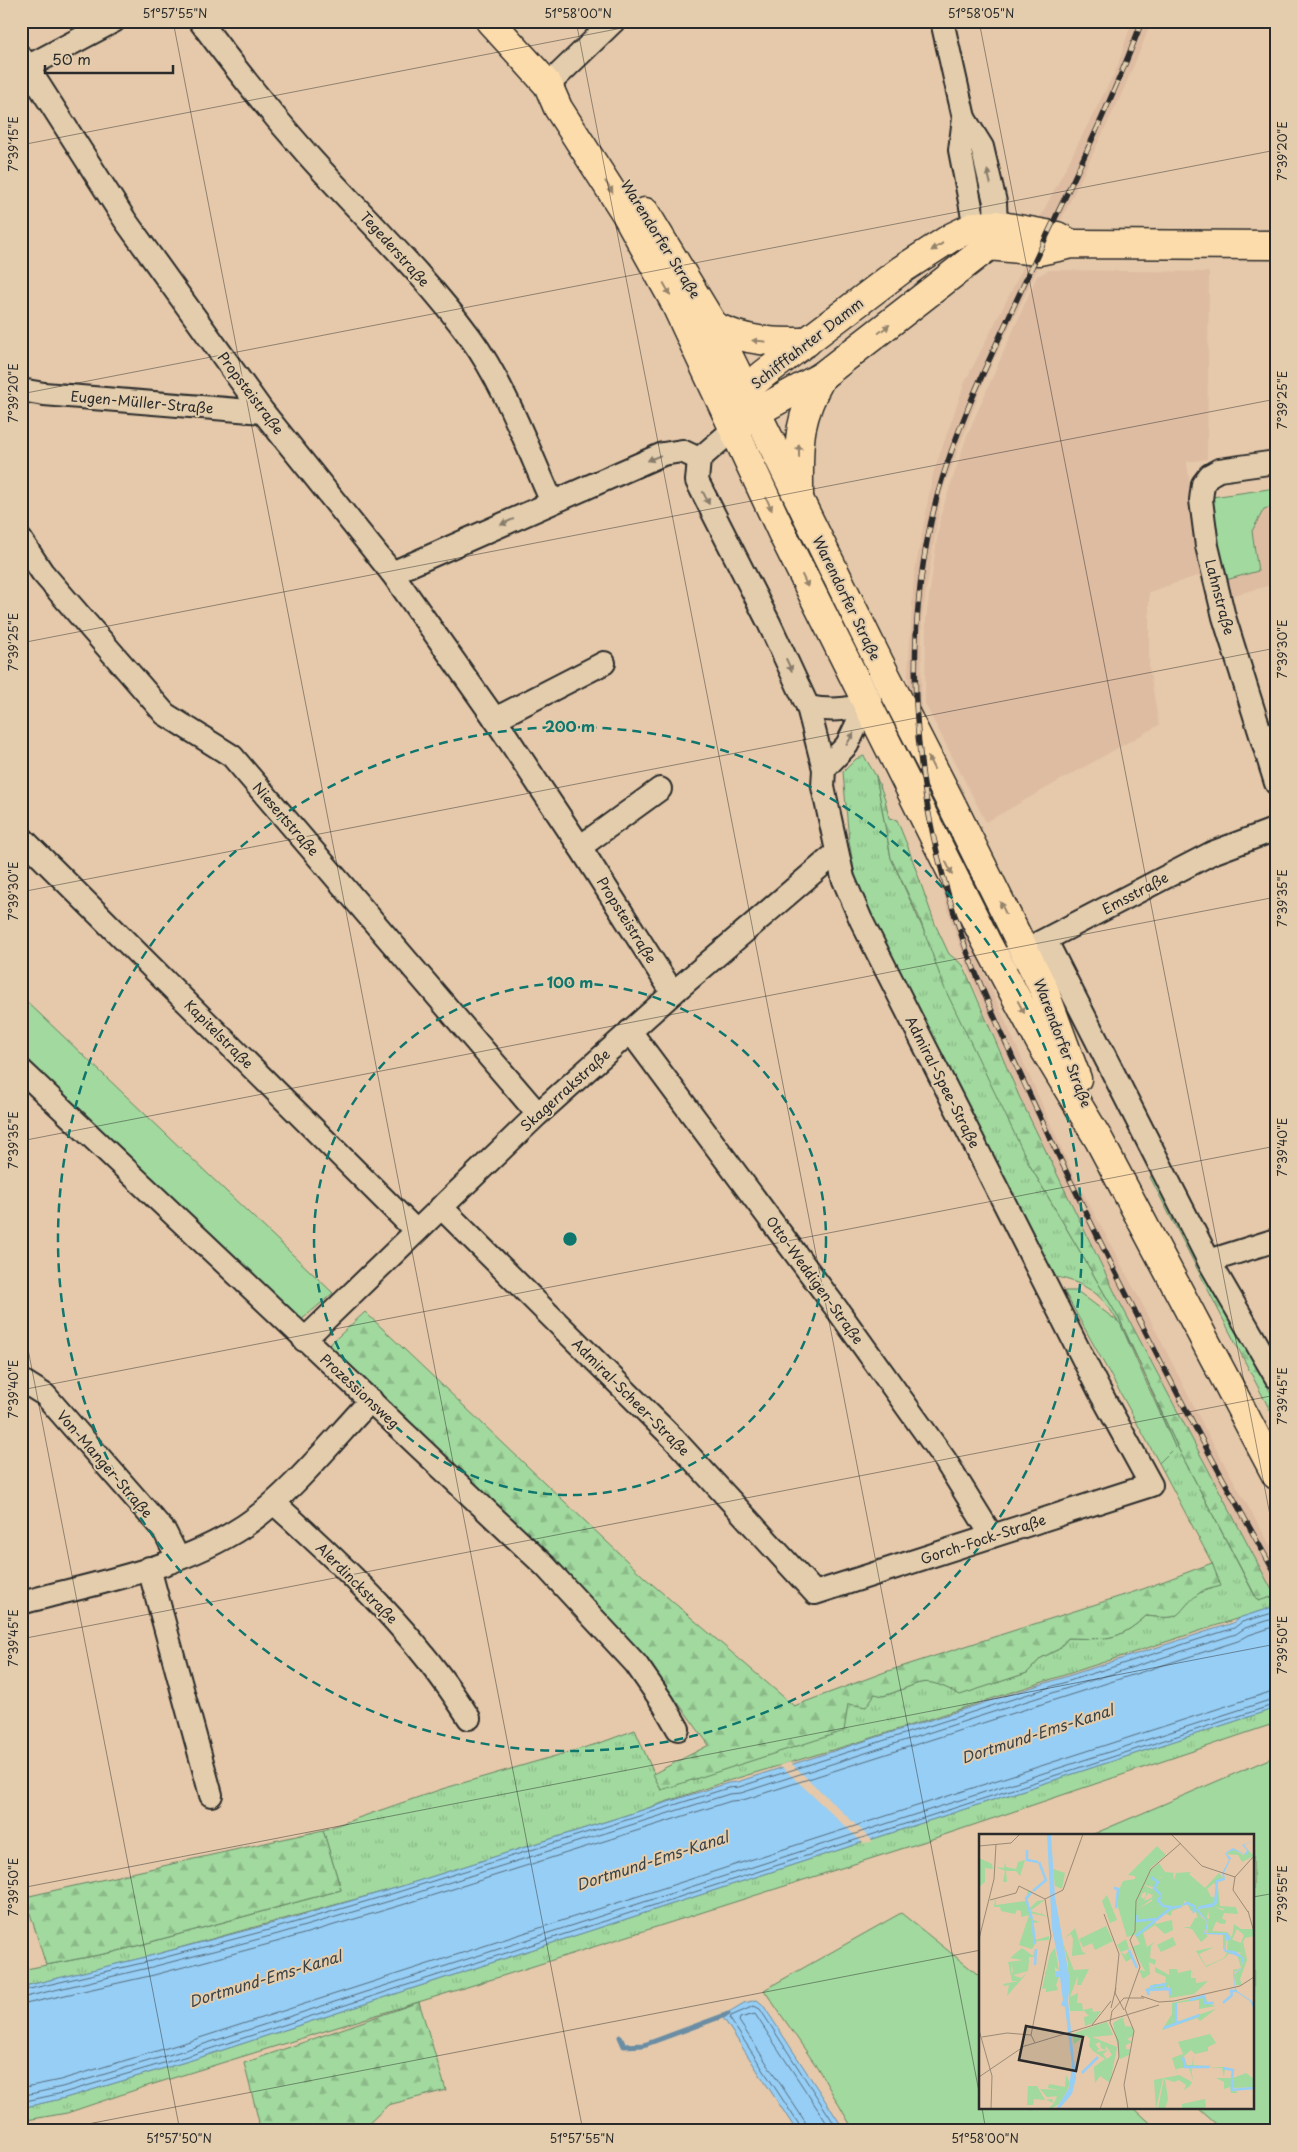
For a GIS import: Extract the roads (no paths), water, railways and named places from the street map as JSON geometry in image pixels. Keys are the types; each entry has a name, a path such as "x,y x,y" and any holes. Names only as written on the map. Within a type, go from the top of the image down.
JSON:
{"main road":[{"name":"Warendorfer Straße","path":"490,21 548,85 570,99 620,171 691,285 714,326 745,411 784,537 866,704 998,964 1040,1042 1099,1140 1276,1475"},
{"name":"Warendorfer Straße","path":"548,85 558,108 621,207 673,299 799,499 883,670 1035,947 1044,990 1099,1140"},
{"path":"986,232 1056,236 1072,244 1276,245"},
{"name":"Schifffahrter Damm","path":"745,411 807,342 901,270 952,237 986,232"},
{"name":"Schifffahrter Damm","path":"745,411 822,376 986,232"},
{"path":"714,326 734,336 756,341 807,342"},
{"path":"799,499 800,426 812,394 822,376"}],"street":[{"path":"24,62 114,21"},
{"name":"Tegederstraße","path":"200,21 251,88 307,154 412,265 471,338 502,392 552,502"},
{"path":"548,85 614,21"},
{"path":"942,21 964,118 960,150 986,232"},
{"name":"Propsteistraße","path":"24,62 125,220 263,412 392,573 495,719 580,847 673,993"},
{"name":"Eugen-Müller-Straße","path":"21,390 44,394 263,412"},
{"path":"745,411 699,459 697,481 769,623 808,707 824,769"},
{"path":"392,573 663,454 682,451 699,459"},
{"name":"Lahnstraße","path":"1276,462 1215,472 1203,484 1200,500 1208,554 1224,617 1276,783"},
{"name":"Niesertstraße","path":"21,540 42,572 166,714 232,756 538,1114"},
{"path":"495,719 604,663"},
{"path":"824,769 847,745 883,670"},
{"path":"808,707 825,710 846,710 866,704"},
{"name":"Admiral-Spee-Straße","path":"824,769 823,787 842,878 861,920 1099,1390 1151,1485"},
{"path":"580,847 660,789"},
{"name":"Emsstraße","path":"998,964 1035,947 1212,854 1276,830"},
{"name":"Kapitelstraße","path":"21,836 416,1231"},
{"name":"Skagerrakstraße","path":"304,1340 538,1114 673,993 836,853"},
{"name":"Warendorfer Straße","path":"1035,947 1209,1261 1276,1377"},
{"name":"Otto-Weddigen-Straße","path":"630,1031 845,1320 945,1460 992,1536"},
{"name":"Prozessionsweg","path":"21,1070 304,1340 545,1566 636,1664 663,1703 678,1729"},
{"name":"Admiral-Scheer-Straße","path":"441,1207 674,1439 816,1592"},
{"path":"1209,1261 1276,1240"},
{"name":"Von-Manger-Straße","path":"21,1380 45,1395 52,1402 165,1532 178,1558"},
{"path":"21,1602 149,1568 215,1543 244,1526 274,1503 370,1400"},
{"name":"Gorch-Fock-Straße","path":"816,1592 1151,1485"},
{"name":"Alerdinckstraße","path":"274,1503 386,1608 452,1691 469,1718"},
{"path":"149,1568 212,1796"}],"water":[{"name":"Dortmund-Ems-Kanal","path":"1276,1606 1276,1708 195,2059 65,2098 21,2108 21,1987 150,1956 396,1888 728,1783 737,1782 1233,1623 1239,1618"},
{"path":"757,2000 763,2005 845,2131 798,2131 794,2127 722,2016 744,2003"}],"waterway":[{"path":"620,2037 624,2046 644,2045 728,2014"}],"railway":[{"path":"1142,21 1111,97 978,384 952,449 938,493 926,545 919,598 916,706 929,812 940,865 967,952 1049,1137 1100,1242 1199,1434 1276,1575"}]}
